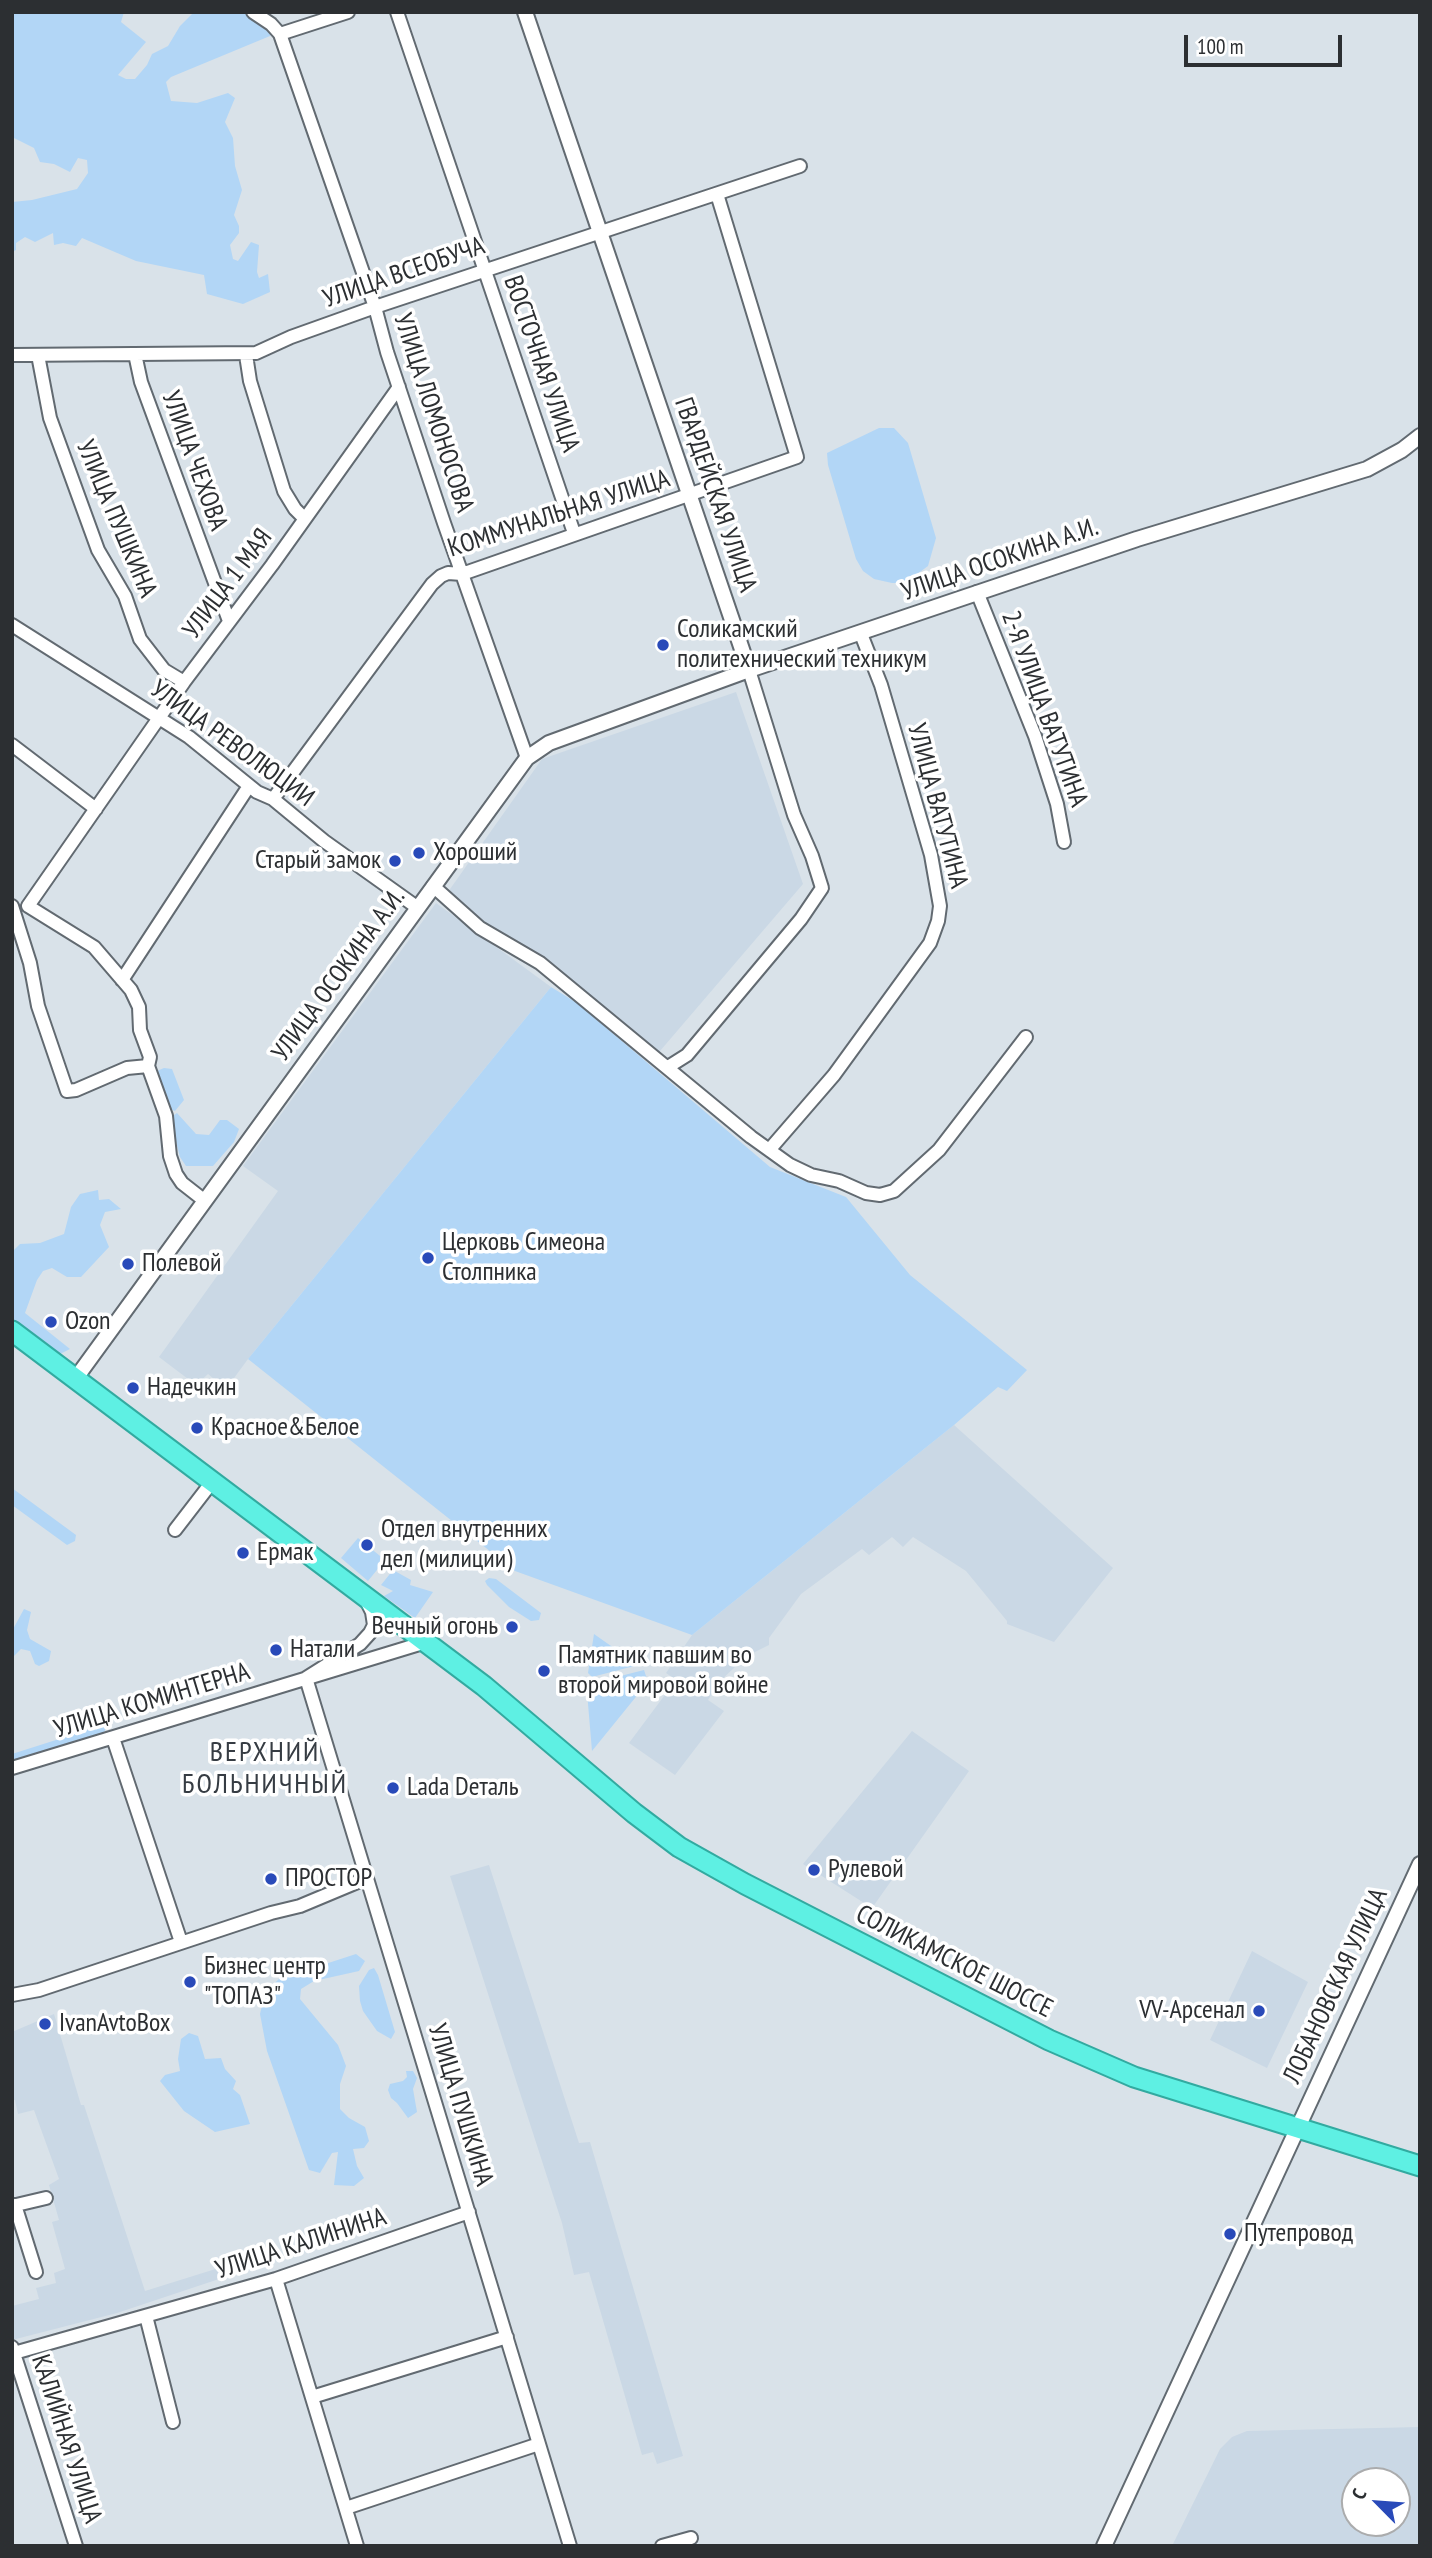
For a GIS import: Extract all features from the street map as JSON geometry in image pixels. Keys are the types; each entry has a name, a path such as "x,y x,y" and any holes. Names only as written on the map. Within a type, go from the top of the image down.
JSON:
{"highway":[{"name":"СОЛИКАМСКОЕ ШОССЕ","path":"14,1335 76,1378 362,1592 484,1686 680,1847 745,1884 1049,2040 1134,2077 1420,2166"}],"street":[{"path":"253,12 280,34 348,12"},
{"name":"ВОСТОЧНАЯ УЛИЦА","path":"397,12 574,533"},
{"name":"ГВАРДЕЙСКАЯ УЛИЦА","path":"525,12 750,670 794,815 813,856 822,888 801,919 687,1055 668,1067"},
{"name":"УЛИЦА ЛОМОНОСОВА","path":"280,34 375,307 462,574 527,758"},
{"name":"УЛИЦА ВСЕОБУЧА","path":"12,355 256,353 291,337 485,269 800,166"},
{"name":"КОММУНАЛЬНАЯ УЛИЦА","path":"273,799 432,584 448,573 462,574 797,457 717,194"},
{"name":"УЛИЦА ЧЕХОВА","path":"135,354 141,382 229,621"},
{"name":"УЛИЦА ПУШКИНА","path":"38,355 50,418 98,550 125,596 140,639 164,670 184,682"},
{"path":"246,355 250,381 284,491 304,518"},
{"name":"УЛИЦА 1 МАЯ","path":"28,906 184,682 272,565 399,387"},
{"name":"УЛИЦА ОСОКИНА А.И.","path":"76,1378 527,758 549,743 750,670 1137,539 1359,472 1386,460 1420,436"},
{"name":"2-Я УЛИЦА ВАТУТИНА","path":"977,592 1035,736 1056,804 1064,842"},
{"name":"УЛИЦА РЕВОЛЮЦИИ","path":"12,625 189,737 249,786 273,799 324,841 418,908"},
{"name":"УЛИЦА ВАТУТИНА","path":"770,1149 841,1065 930,943 938,921 940,906 931,855 881,685 861,634"},
{"path":"12,745 96,809"},
{"path":"122,980 249,786"},
{"path":"433,886 480,928 540,963 751,1137 790,1165 811,1175 839,1181 866,1193 880,1195 894,1191 939,1150 1026,1037"},
{"path":"148,1066 127,1068 76,1090 67,1091 38,1006 27,952 12,906 28,906 94,947 131,990 139,1007 140,1030 150,1057 148,1066 166,1116 170,1156 176,1174 181,1183 205,1200"},
{"path":"176,1530 212,1482"},
{"name":"УЛИЦА КОМИНТЕРНА","path":"306,1678 360,1644 370,1633 374,1625 372,1612 362,1592"},
{"name":"УЛИЦА КОМИНТЕРНА","path":"12,1768 426,1642"},
{"name":"УЛИЦА ПУШКИНА","path":"306,1678 570,2546"},
{"path":"113,1738 181,1942"},
{"name":"ЛОБАНОВСКАЯ УЛИЦА","path":"1104,2546 1420,1864"},
{"path":"12,1995 38,1990 271,1913 300,1906 367,1878"},
{"path":"36,2272 13,2205 46,2198"},
{"name":"УЛИЦА КАЛИНИНА","path":"13,2350 276,2279 469,2212"},
{"path":"276,2279 357,2546"},
{"path":"146,2316 173,2422"},
{"path":"312,2397 507,2337"},
{"name":"КАЛИЙНАЯ УЛИЦА","path":"13,2350 76,2546"},
{"path":"346,2508 539,2444"},
{"path":"662,2546 691,2538"}],"shaded area":[{"path":"16,12 124,12 121,22 146,42 118,75 126,79 135,79 152,54 168,46 180,26 194,12 247,12 273,31 270,36 171,77 166,82 171,101 197,103 228,93 235,98 225,122 233,138 235,166 242,190 234,215 239,233 230,245 233,259 238,261 251,242 259,245 257,272 259,278 268,274 270,292 243,304 207,294 204,275 136,261 82,238 76,246 63,243 54,245 53,233 35,242 25,237 16,243 16,250 12,252 12,202 77,189 88,173 87,160 78,158 70,172 54,164 40,162 34,148 12,137 12,17"},
{"path":"879,428 894,428 908,443 936,538 928,566 905,583 874,579 863,571 856,559 828,465 827,453"},
{"path":"736,692 803,884 654,1058 443,899 542,759"},
{"path":"436,903 551,987 226,1389 208,1374 196,1385 159,1357 278,1191 243,1166"},
{"path":"551,987 577,1003 770,1167 846,1197 910,1275 1027,1370 1007,1391 998,1387 692,1635 515,1571 248,1359"},
{"path":"172,1069 184,1100 175,1111 168,1108 162,1096 163,1087 155,1076 157,1071"},
{"path":"177,1113 196,1134 209,1135 220,1120 227,1120 239,1129 234,1142 213,1166 186,1166 180,1157 170,1118"},
{"path":"98,1190 99,1200 109,1199 121,1209 105,1212 100,1225 109,1247 81,1277 67,1277 52,1268 43,1271 25,1313 70,1349 60,1354 12,1320 12,1252 20,1244 40,1243 64,1234 71,1207 80,1194"},
{"path":"954,1425 1113,1568 1054,1642 1007,1624 966,1571 913,1537 903,1547 892,1537 869,1555 862,1549 801,1594 769,1638 769,1645 751,1652 719,1682 708,1700 724,1711 675,1775 629,1743 676,1680 666,1673 692,1635"},
{"path":"12,1488 76,1535 75,1541 67,1545 12,1505"},
{"path":"358,1538 385,1560 368,1581 341,1558"},
{"path":"393,1570 411,1580 410,1585 433,1592 415,1618 384,1596 393,1591 381,1585"},
{"path":"489,1578 496,1579 541,1613 539,1620 531,1621 509,1607 487,1585 485,1581"},
{"path":"24,1609 31,1612 27,1630 30,1639 51,1651 49,1661 39,1666 35,1664 30,1651 21,1649 14,1656 12,1667 12,1631"},
{"path":"594,1634 638,1665 592,1677 588,1673"},
{"path":"644,1670 648,1682 592,1751 587,1692 593,1683"},
{"path":"103,1725 106,1729 102,1735 12,1762 12,1754"},
{"path":"912,1731 969,1771 872,1908 803,1864"},
{"path":"489,1865 579,2143 590,2142 683,2456 657,2464 653,2452 642,2455 589,2272 574,2275 562,2223 450,1876"},
{"name":"VV-Арсенал","path":"1252,1951 1308,1982 1267,2068 1210,2040"},
{"path":"356,1954 365,1961 359,1971 314,1981 301,1989 300,1999 338,2045 346,2066 340,2084 340,2109 365,2127 369,2141 364,2148 353,2149 357,2166 364,2178 354,2186 334,2185 338,2152 332,2153 320,2173 309,2170 267,2051 260,2014 265,1992 279,1979"},
{"path":"374,1968 395,2032 391,2039 377,2031 363,2011 360,2001 359,1986 369,1970"},
{"path":"54,2014 81,2105 84,2105 145,2291 222,2267 225,2277 117,2313 12,2340 12,2306 39,2299 36,2288 56,2283 54,2273 65,2269 52,2222 59,2220 49,2185 59,2179 34,2110 18,2114 15,2100 12,2100 12,2032"},
{"path":"189,2033 198,2036 205,2059 221,2058 225,2069 236,2081 233,2089 240,2095 250,2124 215,2132 184,2111 160,2081 165,2075 180,2071 178,2059 181,2039"},
{"path":"406,2071 413,2071 417,2078 413,2089 417,2112 408,2118 391,2098 388,2090 390,2084 403,2081 407,2077"},
{"path":"1420,2427 1420,2546 1172,2546 1220,2449 1232,2437 1247,2431"}],"place":[{"name":"Соликамский политехнический техникум","path":"663,645"},
{"name":"Хороший","path":"419,853"},
{"name":"Старый замок","path":"395,861"},
{"name":"Церковь Симеона Столпника","path":"428,1258"},
{"name":"Полевой","path":"128,1264"},
{"name":"Ozon","path":"51,1322"},
{"name":"Надечкин","path":"133,1388"},
{"name":"Красное&Белое","path":"197,1428"},
{"name":"Отдел внутренних дел (милиции)","path":"367,1545"},
{"name":"Ермак","path":"243,1553"},
{"name":"Вечный огонь","path":"512,1627"},
{"name":"Натали","path":"276,1650"},
{"name":"Памятник павшим во второй мировой войне","path":"544,1671"},
{"name":"Lada Dеталь","path":"393,1788"},
{"name":"Рулевой","path":"814,1870"},
{"name":"ПРОСТОР","path":"271,1879"},
{"name":"Бизнес центр \"ТОПАЗ\"","path":"190,1982"},
{"name":"VV-Арсенал","path":"1259,2011"},
{"name":"IvanAvtoBox","path":"45,2024"},
{"name":"Путепровод","path":"1230,2234"}],"district":[{"name":"ВЕРХНИЙ БОЛЬНИЧНЫЙ","path":"265,1769"}]}
